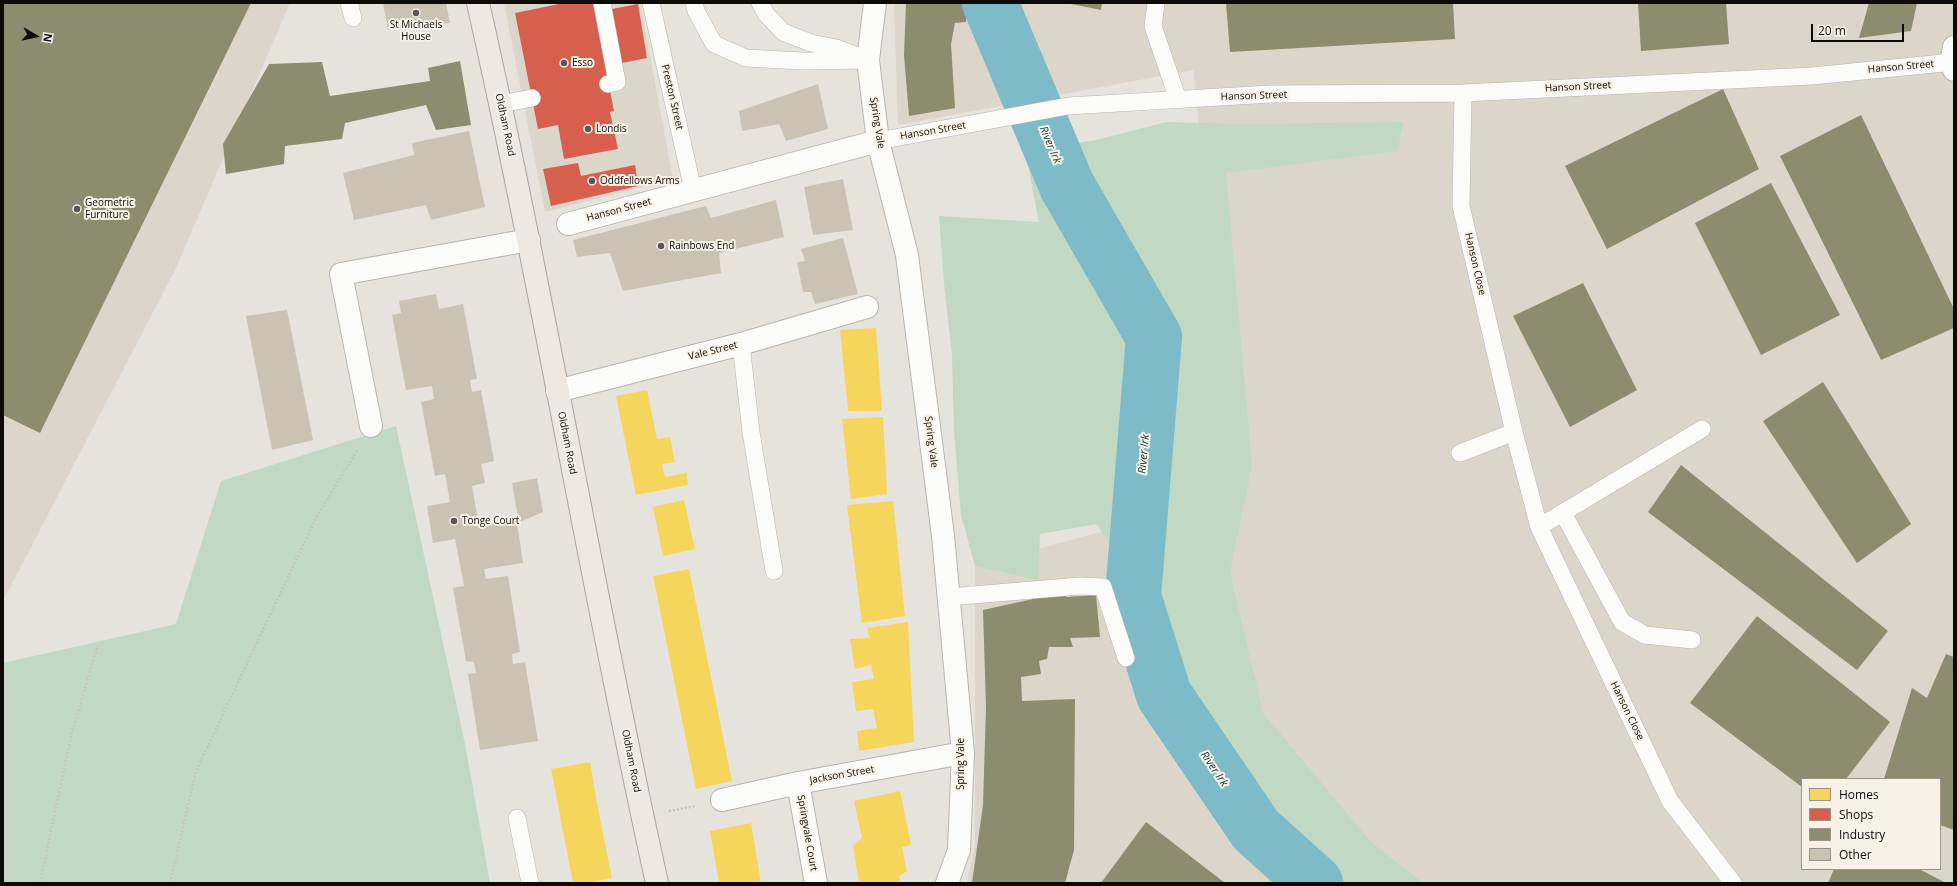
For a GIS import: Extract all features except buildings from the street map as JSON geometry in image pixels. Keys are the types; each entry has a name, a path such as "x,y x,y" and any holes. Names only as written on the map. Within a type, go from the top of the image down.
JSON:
{"main road":[{"name":"Oldham Road","path":"478,3 501,104 557,391 657,883"}],"street":[{"name":"Spring Vale","path":"875,3 868,60 878,141 907,254 943,536 963,754 959,850 947,883"},
{"name":"Hanson Street","path":"568,224 878,141"},
{"path":"371,426 341,274 528,240"},
{"name":"Vale Street","path":"557,391 741,344 867,307"},
{"name":"Jackson Street","path":"722,800 798,783 963,754"},
{"name":"Springvale Court","path":"798,783 816,883"}],"lane":[{"path":"602,3 617,82 608,84"},
{"name":"Preston Street","path":"651,3 692,190"},
{"path":"694,3 696,11 714,44 746,58 802,61 868,60"},
{"path":"760,3 766,14 783,32 811,43 836,48 868,60"},
{"path":"1156,3 1153,26 1178,100"},
{"name":"Hanson Street","path":"878,141 1068,106 1270,94 1463,93 1812,76 1953,61"},
{"name":"Hanson Close","path":"1463,93 1462,206 1514,432 1539,527 1670,801 1733,883"},
{"path":"501,104 532,98"},
{"path":"741,344 751,432 774,571"},
{"path":"1539,527 1702,429"},
{"path":"1460,453 1514,432"},
{"path":"1563,513 1622,622 1645,634 1692,640"},
{"path":"949,597 1080,586 1103,587 1126,658"},
{"path":"517,818 530,883"}],"path":[{"path":"170,883 196,771 316,518 371,426"},
{"path":"40,883 71,736 98,645"},
{"path":"643,817 722,800"}],"shaded area":[{"name":"Geometric Furniture","path":"3,3 290,3 176,268 3,601"},
{"path":"504,3 640,3 673,179 545,212"},
{"path":"894,3 1954,3 1954,883 1355,883 1311,850 1287,883 967,883 975,845 975,566 1126,525 1241,501 1193,70 898,125"}],"green space":[{"path":"1166,122 1244,124 1404,122 1397,151 1226,173 1252,466 1230,572 1263,713 1370,841 1423,883 1332,883 1230,817 1159,712 1121,564 1097,524 1040,534 1038,580 975,566 961,515 954,431 952,356 944,283 939,216 1039,222 1025,151 1096,140"},
{"path":"396,426 465,744 490,883 3,883 3,663 176,624 221,481"}],"waterway":[{"name":"River Irk","path":"990,3 1067,186 1154,337 1133,596 1164,695 1256,830 1315,883"}],"place":[{"name":"St Michaels House","path":"416,13"},
{"name":"Esso","path":"564,63"},
{"name":"Londis","path":"588,129"},
{"name":"Oddfellows Arms","path":"592,181"},
{"name":"Geometric Furniture","path":"77,209"},
{"name":"Rainbows End","path":"661,246"},
{"name":"Tonge Court","path":"454,521"}]}
